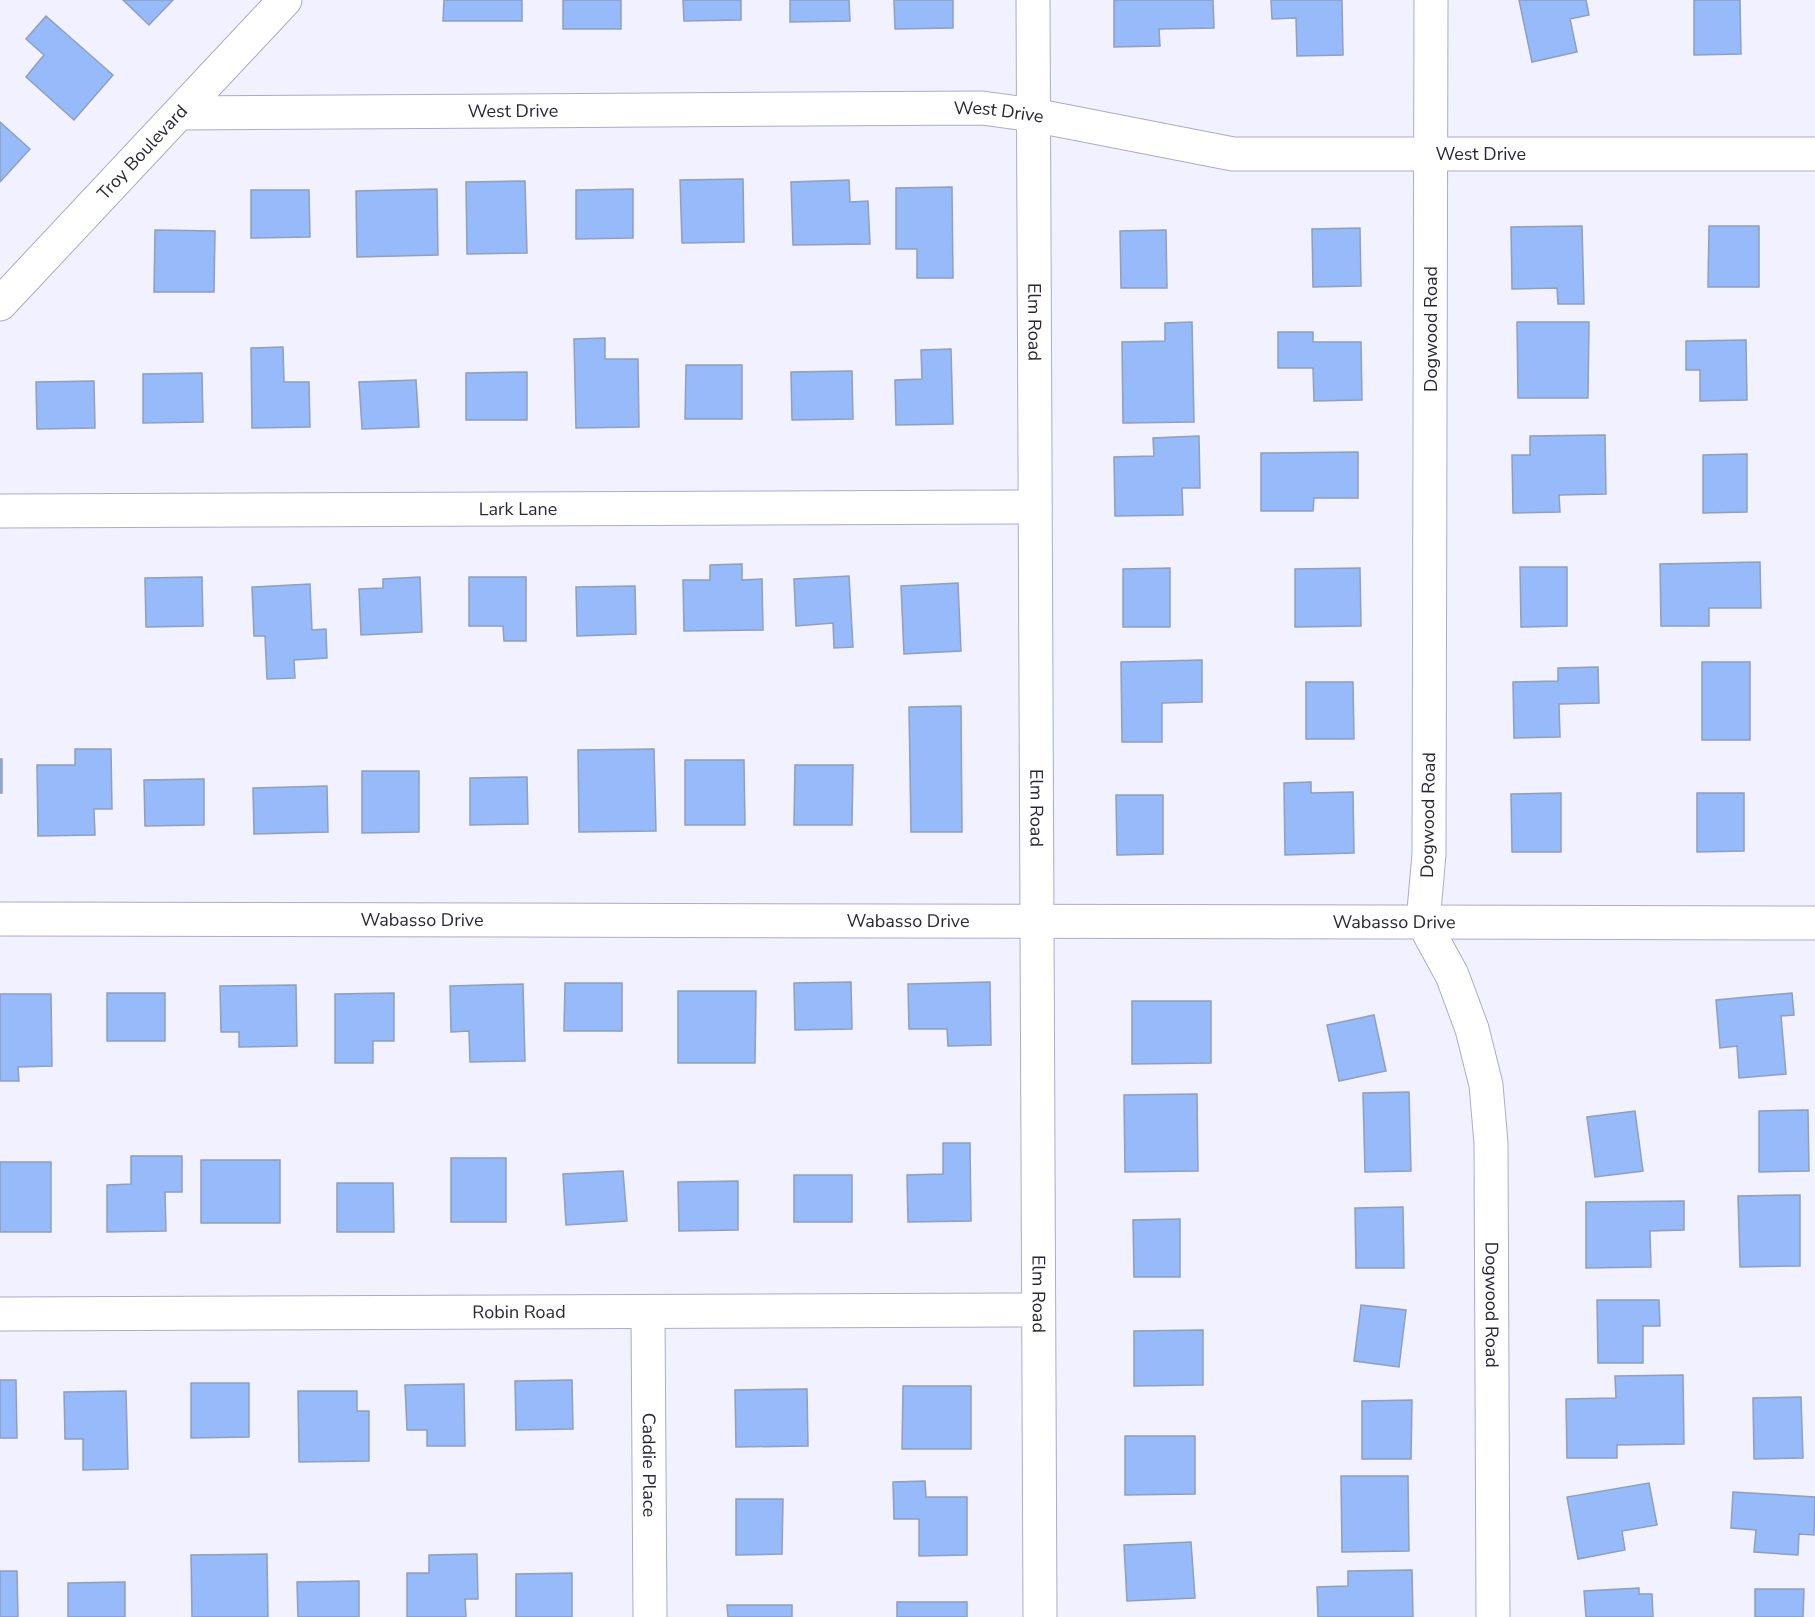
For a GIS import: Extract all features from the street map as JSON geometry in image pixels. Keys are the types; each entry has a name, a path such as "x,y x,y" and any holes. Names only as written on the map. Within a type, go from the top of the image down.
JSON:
{"street":[{"name":"Troy Boulevard","path":"0,304 285,0"},
{"name":"Elm Road","path":"1033,0 1040,1617"},
{"name":"Dogwood Road","path":"1431,0 1429,854 1423,922 1452,975 1472,1029 1486,1085 1491,1143 1493,1617"},
{"name":"West Drive","path":"180,112 982,108 1233,154 1815,154"},
{"name":"Lark Lane","path":"0,511 1035,507"},
{"name":"Wabasso Drive","path":"0,919 1815,923"},
{"name":"Robin Road","path":"0,1314 1038,1310"},
{"name":"Caddie Place","path":"648,1312 650,1617"}],"building":[{"path":"123,0 173,0 149,25"},
{"path":"444,0 522,0 522,21 443,21"},
{"path":"563,0 621,0 621,29 563,29"},
{"path":"683,0 741,0 741,20 684,21"},
{"path":"790,0 849,0 850,21 790,22"},
{"path":"894,0 953,0 953,28 895,29"},
{"path":"1114,0 1213,0 1214,28 1159,29 1160,46 1114,47"},
{"path":"1271,0 1342,0 1343,55 1297,56 1296,18 1272,19"},
{"path":"1519,0 1586,0 1589,15 1570,19 1577,52 1532,62"},
{"path":"1694,0 1740,0 1741,54 1694,55"},
{"path":"46,16 113,75 74,120 26,77 44,55 26,39"},
{"path":"0,122 30,149 0,182"},
{"path":"743,179 744,242 682,243 680,180"},
{"path":"849,180 850,202 868,201 870,244 793,245 791,182"},
{"path":"525,181 527,253 467,254 466,182"},
{"path":"952,187 953,278 917,278 917,249 896,249 896,188"},
{"path":"437,189 438,255 357,257 356,191"},
{"path":"633,189 633,238 576,239 576,190"},
{"path":"251,190 309,190 310,237 251,238"},
{"path":"1582,226 1584,304 1558,304 1557,288 1512,289 1511,227"},
{"path":"1709,226 1759,226 1759,287 1708,287"},
{"path":"1360,228 1361,286 1313,287 1312,229"},
{"path":"155,230 215,231 214,292 154,292"},
{"path":"1166,230 1167,288 1121,288 1120,231"},
{"path":"1192,322 1194,422 1123,423 1122,342 1165,341 1165,323"},
{"path":"1517,322 1589,322 1588,398 1518,398"},
{"path":"1278,332 1313,332 1313,342 1361,342 1362,400 1314,401 1313,368 1278,368"},
{"path":"605,338 605,359 638,359 639,427 576,428 574,339"},
{"path":"1746,340 1747,400 1700,401 1700,370 1686,370 1686,341"},
{"path":"283,347 284,382 309,382 310,427 252,428 251,348"},
{"path":"951,349 953,424 896,425 895,380 922,379 921,350"},
{"path":"686,365 742,365 742,419 685,419"},
{"path":"852,371 853,419 792,420 791,372"},
{"path":"527,372 527,420 466,420 466,373"},
{"path":"202,373 203,422 143,423 143,374"},
{"path":"416,380 419,427 362,429 359,382"},
{"path":"94,381 95,428 37,429 36,382"},
{"path":"1605,435 1606,494 1559,495 1560,512 1513,513 1512,455 1530,455 1530,436"},
{"path":"1199,436 1200,488 1182,488 1183,515 1115,516 1114,457 1154,456 1153,438"},
{"path":"1358,452 1358,498 1314,498 1313,511 1261,511 1261,453"},
{"path":"1747,454 1747,512 1703,513 1703,455"},
{"path":"1760,562 1761,608 1709,608 1709,626 1661,626 1660,564"},
{"path":"742,564 742,580 762,579 763,630 684,631 683,580 710,580 710,565"},
{"path":"1520,567 1567,567 1567,626 1521,627"},
{"path":"1170,568 1170,627 1123,627 1123,569"},
{"path":"1360,568 1361,626 1295,627 1295,569"},
{"path":"849,576 853,647 834,648 833,623 796,626 794,579"},
{"path":"202,577 203,626 146,627 145,578"},
{"path":"420,577 422,632 361,635 359,589 383,588 383,579"},
{"path":"469,577 526,577 526,641 504,641 503,626 469,626"},
{"path":"958,583 961,651 904,654 901,586"},
{"path":"310,584 312,630 326,629 327,658 294,660 295,678 267,679 265,636 254,636 252,587"},
{"path":"635,586 636,634 577,636 576,587"},
{"path":"1202,660 1202,702 1162,703 1162,742 1122,742 1121,662"},
{"path":"1702,662 1750,662 1750,740 1702,740"},
{"path":"1598,667 1599,703 1559,704 1560,737 1514,738 1513,682 1558,681 1558,668"},
{"path":"1306,682 1353,682 1354,739 1306,739"},
{"path":"961,706 962,832 911,832 909,707"},
{"path":"75,749 111,749 112,809 94,809 95,835 38,836 37,765 75,765"},
{"path":"654,749 656,831 579,832 578,750"},
{"path":"0,759 2,759 2,793 0,793"},
{"path":"685,760 744,760 745,825 685,825"},
{"path":"795,765 853,765 852,825 794,825"},
{"path":"362,771 419,771 419,832 362,833"},
{"path":"527,777 528,824 470,825 470,778"},
{"path":"204,779 204,825 145,826 144,780"},
{"path":"1311,782 1311,793 1353,792 1354,853 1285,855 1284,783"},
{"path":"327,786 328,832 254,834 253,788"},
{"path":"1561,793 1561,852 1512,852 1511,794"},
{"path":"1697,793 1744,793 1744,851 1697,852"},
{"path":"1116,795 1163,795 1163,854 1117,855"},
{"path":"851,982 852,1029 795,1030 794,983"},
{"path":"990,982 991,1045 948,1046 947,1029 909,1029 908,984"},
{"path":"565,983 622,983 622,1031 564,1031"},
{"path":"523,984 525,1061 470,1062 469,1031 451,1032 450,986"},
{"path":"296,985 297,1046 239,1047 239,1032 221,1032 220,986"},
{"path":"678,991 756,991 755,1063 678,1063"},
{"path":"107,993 165,993 165,1041 107,1041"},
{"path":"394,993 394,1041 373,1041 373,1063 335,1063 335,994"},
{"path":"1792,993 1794,1015 1781,1016 1786,1074 1739,1078 1737,1046 1720,1048 1716,1000"},
{"path":"0,994 51,994 52,1066 18,1067 19,1081 0,1081"},
{"path":"1132,1001 1211,1001 1211,1063 1132,1064"},
{"path":"1374,1015 1386,1071 1339,1081 1327,1025"},
{"path":"1409,1092 1411,1171 1365,1172 1363,1093"},
{"path":"1197,1094 1198,1171 1125,1172 1124,1095"},
{"path":"1808,1110 1809,1171 1759,1172 1759,1111"},
{"path":"1635,1111 1643,1171 1595,1177 1587,1117"},
{"path":"943,1143 970,1143 971,1221 908,1222 907,1175 943,1174"},
{"path":"131,1156 182,1156 182,1192 165,1192 166,1231 107,1232 107,1185 131,1184"},
{"path":"451,1158 506,1158 506,1222 451,1222"},
{"path":"201,1160 280,1160 280,1223 201,1223"},
{"path":"0,1162 51,1162 51,1232 0,1232"},
{"path":"623,1171 627,1221 566,1225 563,1174"},
{"path":"794,1175 852,1175 852,1222 794,1222"},
{"path":"738,1181 738,1230 679,1231 678,1182"},
{"path":"337,1183 393,1183 394,1232 337,1232"},
{"path":"1800,1195 1800,1266 1740,1267 1738,1196"},
{"path":"1684,1201 1684,1230 1650,1231 1651,1267 1586,1268 1586,1202"},
{"path":"1403,1207 1404,1268 1356,1268 1355,1208"},
{"path":"1180,1219 1180,1277 1134,1277 1133,1220"},
{"path":"1597,1300 1659,1300 1660,1326 1643,1326 1643,1363 1598,1363"},
{"path":"1361,1305 1406,1310 1399,1367 1354,1361"},
{"path":"1203,1330 1203,1385 1134,1386 1134,1331"},
{"path":"1683,1375 1684,1444 1617,1445 1617,1458 1567,1458 1566,1399 1616,1398 1615,1376"},
{"path":"0,1380 16,1380 17,1438 0,1438"},
{"path":"572,1380 573,1429 516,1430 515,1381"},
{"path":"191,1383 249,1383 249,1437 191,1438"},
{"path":"464,1384 465,1446 427,1446 427,1430 407,1430 405,1385"},
{"path":"903,1386 971,1386 971,1449 902,1449"},
{"path":"807,1389 808,1446 736,1447 735,1390"},
{"path":"126,1391 128,1469 83,1470 83,1439 65,1439 64,1392"},
{"path":"298,1391 357,1391 357,1411 369,1411 369,1461 299,1462"},
{"path":"1801,1397 1803,1458 1754,1459 1753,1398"},
{"path":"1412,1400 1411,1459 1362,1459 1362,1401"},
{"path":"1125,1436 1195,1436 1195,1494 1125,1495"},
{"path":"1341,1476 1408,1476 1409,1551 1342,1552"},
{"path":"925,1481 926,1497 967,1497 967,1555 919,1556 919,1519 894,1519 893,1482"},
{"path":"1649,1483 1657,1525 1622,1531 1625,1550 1578,1559 1567,1497"},
{"path":"1733,1492 1815,1497 1814,1535 1799,1534 1798,1555 1754,1552 1756,1530 1731,1528"},
{"path":"736,1499 783,1499 782,1554 736,1555"},
{"path":"1191,1542 1195,1598 1127,1601 1124,1545"},
{"path":"267,1554 268,1617 192,1617 191,1555"},
{"path":"477,1554 478,1599 465,1599 466,1617 407,1617 407,1573 429,1573 429,1555"},
{"path":"1412,1570 1413,1617 1318,1617 1317,1587 1348,1586 1348,1571"},
{"path":"0,1571 17,1571 18,1617 0,1617"},
{"path":"572,1573 572,1617 516,1617 516,1574"},
{"path":"359,1581 359,1617 298,1617 297,1582"},
{"path":"125,1582 125,1617 68,1617 68,1583"},
{"path":"1639,1588 1639,1594 1652,1594 1653,1617 1586,1617 1584,1591"},
{"path":"1755,1589 1804,1589 1803,1617 1755,1617"},
{"path":"897,1602 967,1602 967,1617 897,1617"},
{"path":"727,1605 792,1605 792,1617 728,1617"}]}
